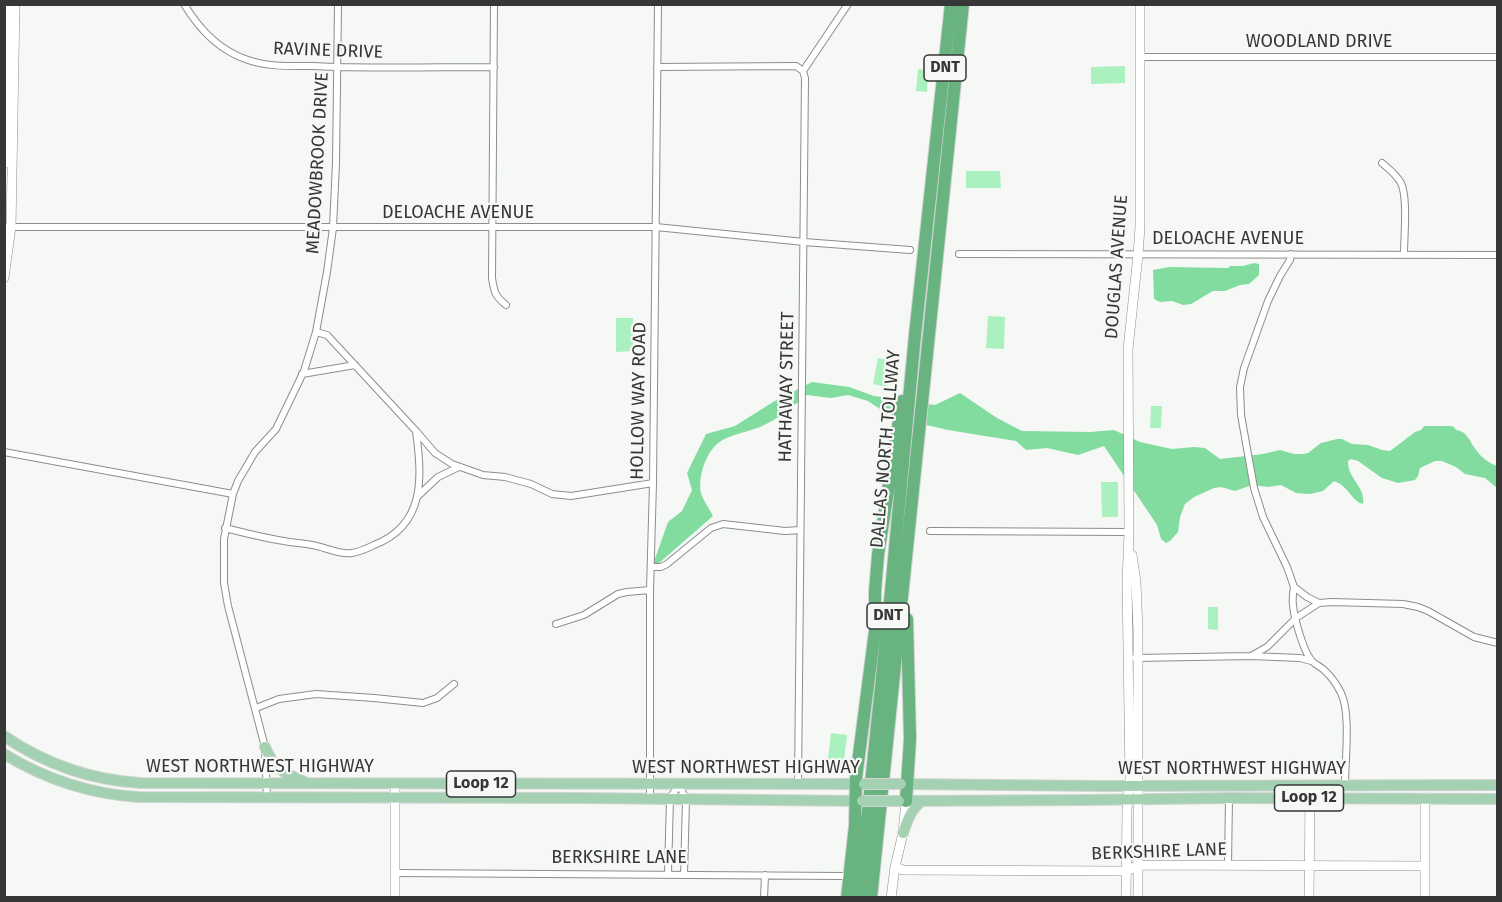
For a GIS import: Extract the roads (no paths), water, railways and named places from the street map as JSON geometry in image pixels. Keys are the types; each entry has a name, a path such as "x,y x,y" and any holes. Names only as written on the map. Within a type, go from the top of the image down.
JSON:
{"highway":[{"name":"DALLAS NORTH TOLLWAY","path":"859,897 915,335 951,4"},
{"name":"DALLAS NORTH TOLLWAY","path":"871,897 963,4"},
{"path":"847,897 859,801 875,631 878,555 899,415 915,335"},
{"path":"902,801 910,739 906,569"}],"main road":[{"name":"WEST NORTHWEST HIGHWAY","path":"4,736 64,768 104,779 140,783 1497,785"},
{"path":"265,747 270,759 282,771 311,784"},
{"name":"WEST NORTHWEST HIGHWAY","path":"4,754 56,780 102,792 138,797 670,798 859,801 1229,798 1497,799"},
{"path":"138,797 140,783"},
{"path":"1310,798 1319,791 1368,791 1379,785"},
{"path":"1102,786 1102,799"},
{"path":"903,833 910,815 922,801"}],"street":[{"name":"RAVINE DRIVE","path":"184,4 205,33 227,50 258,63 338,68 494,67"},
{"name":"MEADOWBROOK DRIVE","path":"267,798 265,747 224,583 224,539 233,494 238,481 255,452 276,429 302,374 316,332 333,228 338,4"},
{"path":"494,4 492,278 497,297 506,305"},
{"name":"HOLLOW WAY ROAD","path":"650,798 650,590 658,4"},
{"path":"657,67 796,66 803,71 848,4"},
{"name":"DOUGLAS AVENUE","path":"1138,897 1133,799 1128,349 1140,216 1140,4"},
{"path":"4,164 11,9"},
{"name":"WOODLAND DRIVE","path":"1140,57 1497,57"},
{"name":"HATHAWAY STREET","path":"798,784 804,242 805,78 803,71"},
{"path":"4,278 13,172 9,92"},
{"path":"1382,163 1400,182 1404,192 1404,254"},
{"name":"DELOACHE AVENUE","path":"8,227 656,227 910,250"},
{"name":"DELOACHE AVENUE","path":"958,254 1497,255"},
{"path":"1291,254 1268,301 1241,376 1241,415 1254,488 1263,517 1294,587 1293,609 1305,650 1311,661"},
{"path":"316,332 327,335 435,453 452,464 483,475 505,477 531,484 552,494 571,496 653,483"},
{"path":"302,374 355,365"},
{"path":"225,528 255,536 310,544 336,552 352,553 388,540 413,512 418,496 420,466 416,431"},
{"path":"4,452 233,494"},
{"path":"418,496 438,477 459,467"},
{"path":"651,567 661,567 667,564 711,528 723,524 785,531 800,530"},
{"path":"930,531 1129,532"},
{"path":"1294,587 1319,603"},
{"path":"556,624 584,615 618,594 650,590"},
{"path":"1251,656 1267,647 1296,618 1319,603 1332,602 1403,604 1418,607 1474,637 1497,643"},
{"path":"1133,658 1251,656 1300,658 1311,661 1325,670 1334,681 1345,705 1345,785"},
{"path":"256,708 279,699 316,694 423,703 437,698 454,684"},
{"path":"395,784 395,897"},
{"path":"668,874 670,798 679,785 686,799 684,875"},
{"path":"1228,865 1229,798"},
{"path":"1310,798 1310,897"},
{"path":"1425,798 1425,897"},
{"name":"DOUGLAS AVENUE","path":"1126,897 1126,871 1133,799"},
{"path":"891,897 903,833 902,801"},
{"name":"BERKSHIRE LANE","path":"895,867 903,870 1126,871 1138,865 1425,866"},
{"name":"BERKSHIRE LANE","path":"395,873 843,876"},
{"path":"764,897 765,875"}]}
